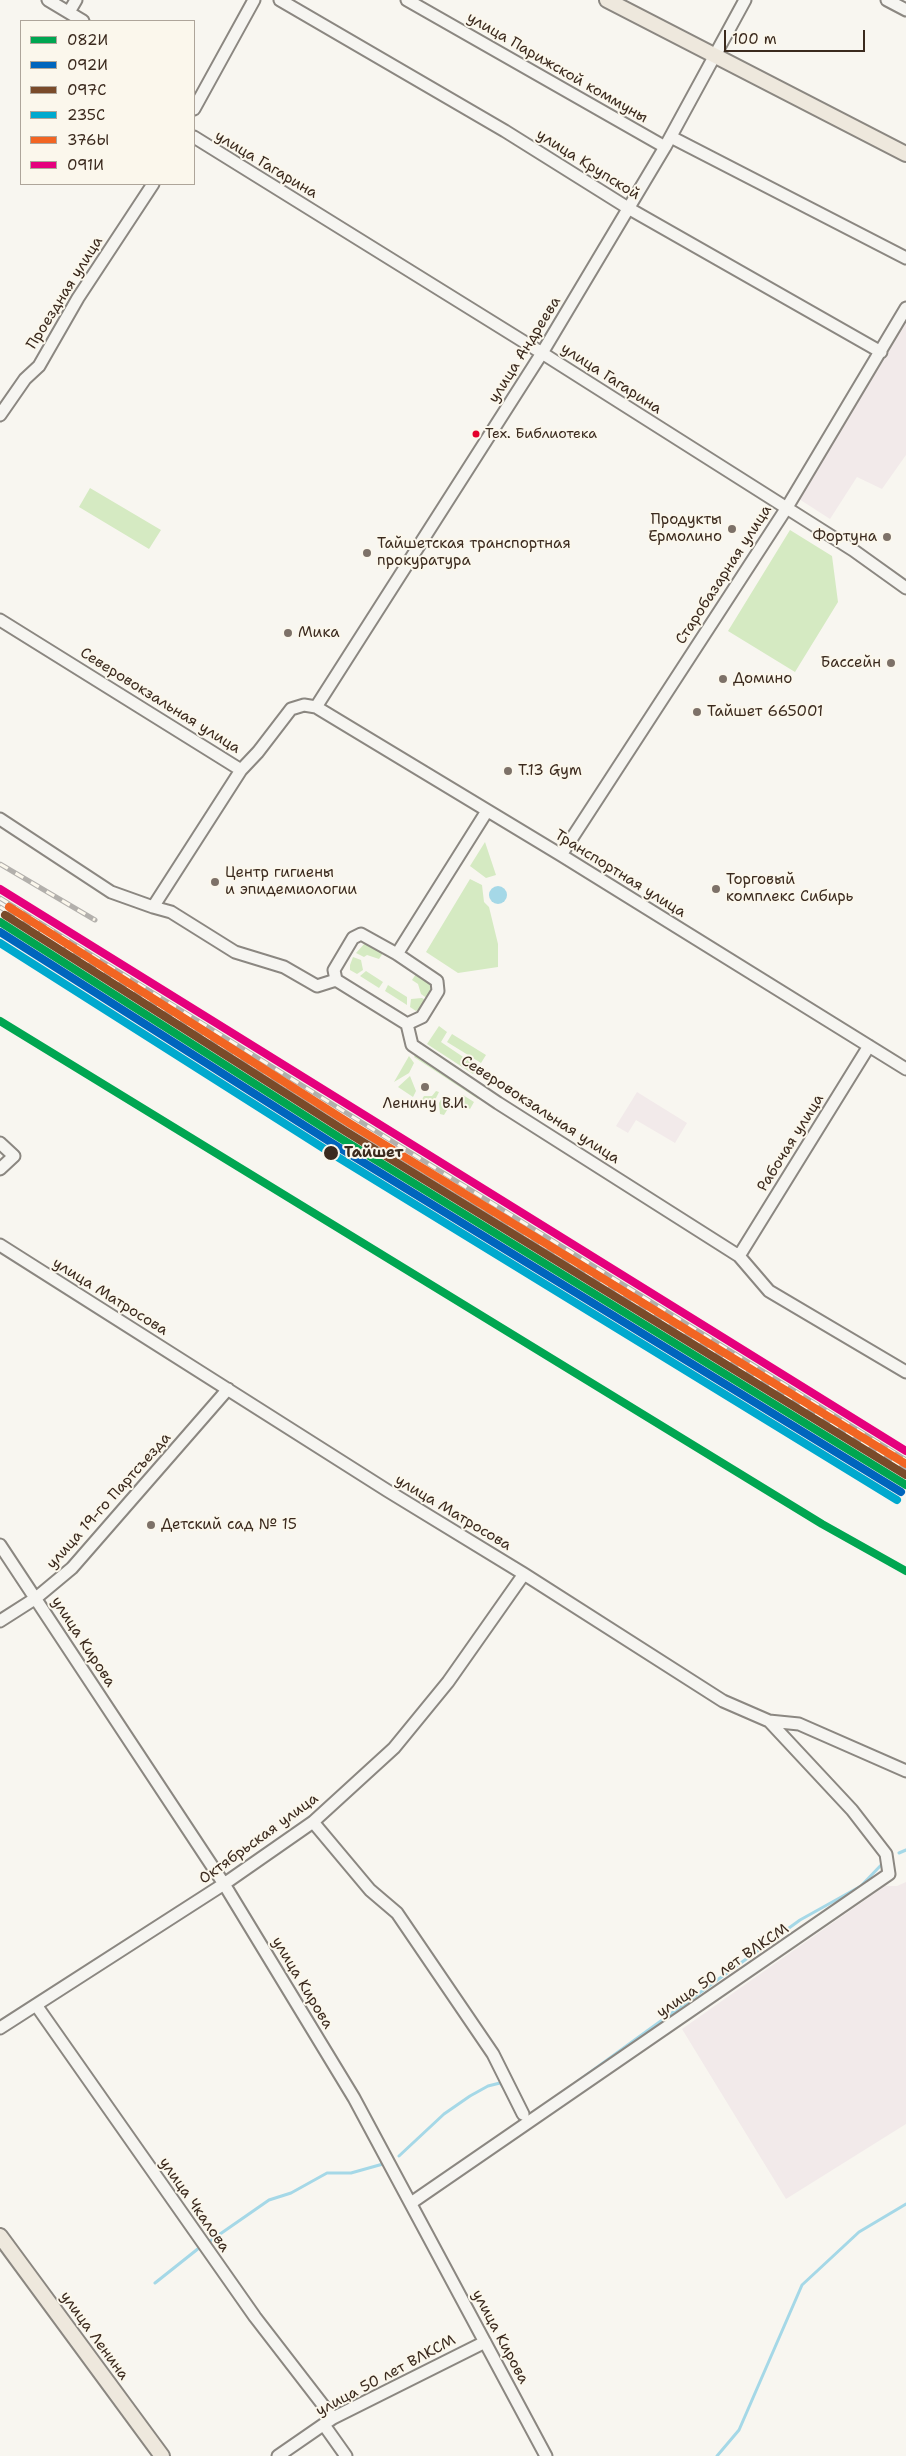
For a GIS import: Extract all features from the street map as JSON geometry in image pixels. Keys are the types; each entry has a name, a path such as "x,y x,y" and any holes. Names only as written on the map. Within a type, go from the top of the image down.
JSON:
{"main road":[{"path":"607,0 906,154"},
{"name":"улица Ленина","path":"0,2236 162,2456"}],"street":[{"path":"48,0 81,20"},
{"path":"69,12 76,0"},
{"path":"195,107 254,0"},
{"name":"улица Крупской","path":"280,0 505,131 628,208 881,352"},
{"name":"улица Парижской коммуны","path":"407,0 668,142 906,258"},
{"name":"улица Андреева","path":"316,707 542,353 668,142 714,54 745,0"},
{"path":"887,0 906,10"},
{"name":"улица Гагарина","path":"195,138 542,353 853,550 906,588"},
{"name":"Проездная улица","path":"0,416 25,379 39,366 78,298 152,185"},
{"name":"Старобазарная улица","path":"561,855 786,509 906,308"},
{"name":"Северовокзальная улица","path":"0,620 241,770 153,907"},
{"path":"241,770 258,752 291,709 304,705 316,707"},
{"name":"Транспортная улица","path":"316,707 561,855 906,1069"},
{"path":"397,954 487,810"},
{"path":"0,819 111,892 171,912 235,952 284,967 317,986 336,980"},
{"path":"361,934 397,954 437,981 438,991 422,1017 408,1024 336,980 334,970 353,938 361,934"},
{"name":"Северовокзальная улица","path":"408,1024 412,1045 498,1103 739,1256 769,1291 906,1372"},
{"name":"Рабочая улица","path":"739,1256 868,1046"},
{"path":"0,1143 14,1156 0,1170"},
{"name":"улица Матросова","path":"0,1245 388,1491 524,1574 722,1702 769,1721 799,1724 906,1771"},
{"name":"улица 19-го Партсъезда","path":"0,1621 36,1598 72,1568 228,1389"},
{"name":"улица Кирова","path":"0,1545 224,1884 354,2098 546,2456"},
{"name":"Октябрьская улица","path":"0,2028 224,1884 313,1822 394,1748 448,1682 524,1574"},
{"name":"улица 50 лет ВЛКСМ","path":"411,2203 889,1874 886,1854 852,1810 769,1721"},
{"path":"313,1822 370,1890 397,1913 493,2054 523,2114"},
{"name":"улица Чкалова","path":"36,2005 328,2422 346,2456"},
{"name":"улица 50 лет ВЛКСМ","path":"278,2456 328,2422 485,2342"}],"shaded area":[{"path":"906,323 906,455 882,489 857,477 830,519 799,499"},
{"path":"637,1092 687,1123 675,1143 636,1120 628,1133 616,1126"},
{"path":"906,1882 906,2124 786,2199 682,2029 885,1886 897,1886"}],"green space":[{"path":"90,488 161,530 149,549 79,507"},
{"path":"790,530 832,556 838,602 795,672 728,631"},
{"path":"485,842 496,875 486,878 470,866"},
{"path":"470,879 482,885 484,902 489,907 498,944 498,967 458,973 426,952"},
{"path":"365,943 383,953 379,959 367,955 364,957 356,953"},
{"path":"353,957 361,960 363,970 357,974 350,970"},
{"path":"366,971 383,982 379,988 360,976"},
{"path":"416,974 431,983 433,991 428,999 421,994 418,984 412,980"},
{"path":"388,985 407,997 407,1005 385,991"},
{"path":"422,998 427,1001 421,1010 416,1011 410,1007 411,999"},
{"path":"439,1026 447,1032 441,1042 478,1067 473,1074 427,1044"},
{"path":"452,1034 486,1055 481,1063 447,1042"},
{"path":"416,1054 480,1096 478,1099 414,1057"},
{"path":"409,1056 414,1063 409,1073 394,1082"},
{"path":"410,1076 416,1091 413,1097 398,1087"},
{"path":"436,1091 439,1092 435,1100 429,1100 424,1104 420,1102 424,1096 432,1096"},
{"path":"463,1095 474,1102 470,1109 459,1102"},
{"path":"443,1096 452,1102 444,1115 440,1114 439,1103"}],"water":[{"path":"498,886 504,889 507,895 504,901 498,904 492,901 489,895 492,889"}],"waterway":[{"path":"899,1853 906,1850"},
{"path":"563,2092 800,1920 861,1886 884,1862"},
{"path":"399,2156 444,2114 470,2096 488,2086 500,2083 505,2090"},
{"path":"210,2241 269,2200 291,2193 327,2173 351,2173 383,2164"},
{"path":"717,2456 739,2430 802,2285 859,2232 906,2204"},
{"path":"155,2283 199,2248"}],"railway":[{"path":"0,864 95,920"},
{"path":"0,898 906,1460"},
{"path":"0,907 38,931"},
{"path":"66,948 348,1125 906,1469"}],"transit line":[{"name":"091И","path":"0,889 906,1451"},
{"name":"376Ы","path":"9,907 349,1123 906,1464"},
{"name":"097С","path":"5,915 345,1131 906,1475"},
{"name":"082И","path":"0,922 340,1138 906,1485"},
{"name":"092И","path":"0,932 335,1145 901,1492"},
{"name":"235С","path":"0,943 331,1153 897,1500"},
{"name":"082И","path":"0,1021 822,1524 906,1571"}],"place":[{"name":"Тех. Библиотека","path":"476,434"},
{"name":"Продукты Ермолино","path":"732,529"},
{"name":"Фортуна","path":"887,537"},
{"name":"Тайшетская транспортная прокуратура","path":"367,553"},
{"name":"Мика","path":"288,633"},
{"name":"Бассейн","path":"891,663"},
{"name":"Домино","path":"723,679"},
{"name":"Тайшет 665001","path":"697,712"},
{"name":"T.13 Gym","path":"508,771"},
{"name":"Центр гигиены и эпидемиологии","path":"215,882"},
{"name":"Торговый комплекс Сибирь","path":"716,889"},
{"name":"Ленину В.И.","path":"425,1087"},
{"name":"Тайшет","path":"331,1153"},
{"name":"Детский сад № 15","path":"151,1525"}]}
